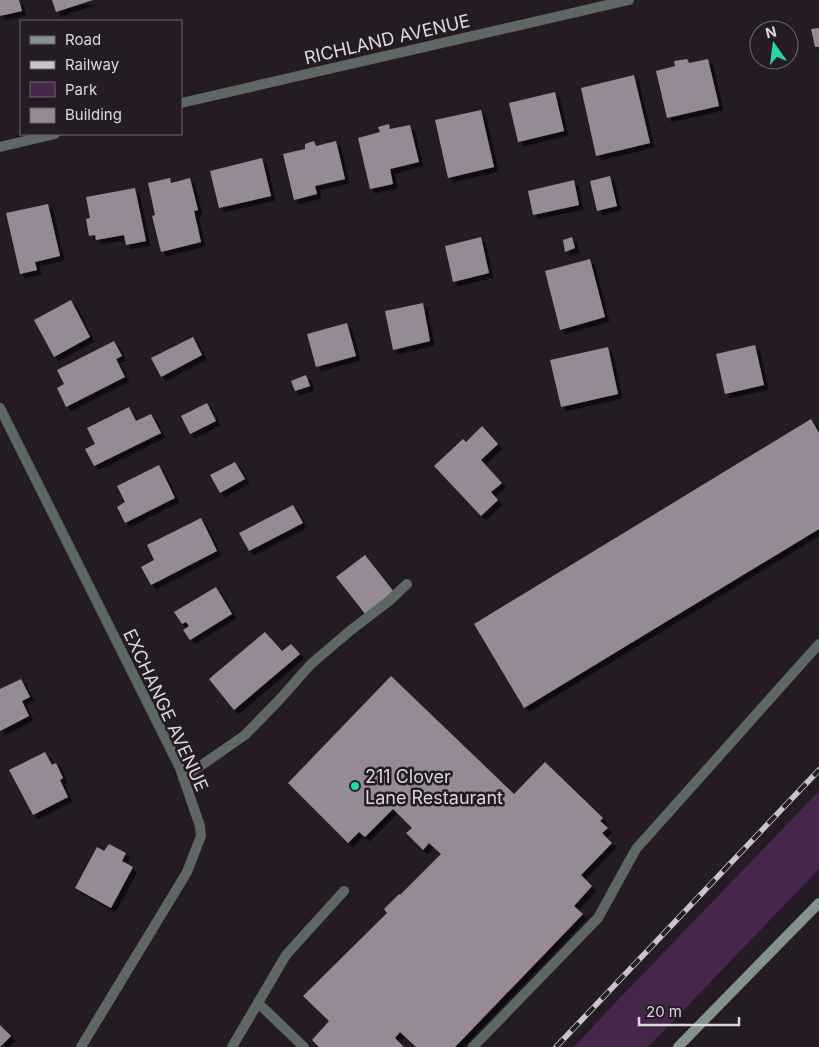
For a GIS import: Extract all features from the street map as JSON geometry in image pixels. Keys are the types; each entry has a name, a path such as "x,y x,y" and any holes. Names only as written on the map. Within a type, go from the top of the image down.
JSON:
{"main road":[{"path":"678,1047 819,903"}],"street":[{"name":"RICHLAND AVENUE","path":"182,103 629,0"},
{"path":"0,147 51,135"},
{"name":"EXCHANGE AVENUE","path":"0,408 180,768 200,826 201,836 187,872 81,1047"},
{"path":"183,778 245,735 311,664 389,601 407,584"},
{"path":"473,1047 598,918 636,849 819,644"},
{"path":"232,1047 286,955 344,891"},
{"path":"258,1002 304,1047"}],"green space":[{"path":"819,791 819,869 648,1047 574,1047 613,1005"}],"building":[{"path":"0,0 19,0 22,11 0,16"},
{"path":"52,0 93,0 56,12"},
{"path":"819,28 819,47 815,47 811,29"},
{"path":"687,59 689,63 708,59 719,106 667,118 656,71 675,66 674,61"},
{"path":"634,75 650,143 596,156 581,88"},
{"path":"555,92 564,131 518,142 509,103"},
{"path":"481,110 494,167 448,178 435,120"},
{"path":"389,124 390,129 410,125 419,162 390,169 393,184 370,189 358,138 380,132 378,127"},
{"path":"314,141 316,146 336,141 345,179 315,186 317,194 294,200 283,154 305,149 305,144"},
{"path":"262,158 271,196 219,208 210,171"},
{"path":"610,176 617,206 597,211 590,181"},
{"path":"170,178 171,183 190,178 198,210 194,211 201,242 161,252 152,216 155,215 148,183"},
{"path":"574,180 579,205 533,215 528,191"},
{"path":"135,188 146,241 126,245 124,235 96,240 95,235 89,236 86,219 90,218 86,197"},
{"path":"48,204 60,256 35,262 37,270 20,274 6,213"},
{"path":"481,237 489,273 453,282 445,246"},
{"path":"572,237 575,248 565,252 563,240"},
{"path":"590,259 605,317 560,330 545,271"},
{"path":"71,300 90,337 54,357 34,320"},
{"path":"423,303 430,341 393,350 385,311"},
{"path":"347,323 356,356 316,367 307,334"},
{"path":"193,337 202,355 161,377 151,358"},
{"path":"114,341 122,356 116,359 125,377 66,407 57,388 64,384 57,370"},
{"path":"755,345 764,385 725,394 716,354"},
{"path":"608,347 618,394 561,407 550,360"},
{"path":"306,375 310,386 295,391 291,381"},
{"path":"207,403 216,421 190,434 181,416"},
{"path":"129,407 136,421 151,414 161,433 94,466 85,449 95,444 87,428"},
{"path":"811,419 819,433 819,529 524,708 474,624"},
{"path":"482,426 498,444 481,460 502,483 491,492 498,500 481,516 434,466 463,439 466,442"},
{"path":"235,462 245,479 220,493 210,475"},
{"path":"159,465 175,498 125,523 117,507 125,502 117,486"},
{"path":"293,505 303,523 249,551 239,533"},
{"path":"201,518 217,551 151,585 141,567 154,560 147,545"},
{"path":"365,555 394,592 366,615 336,577"},
{"path":"216,587 232,614 190,640 183,630 189,626 186,622 182,624 174,612"},
{"path":"265,632 282,651 291,644 300,654 234,710 209,679"},
{"path":"391,676 514,794 545,762 603,818 600,821 608,828 602,833 612,843 581,875 592,886 574,906 583,914 455,1047 416,1047 400,1032 395,1038 404,1047 319,1047 312,1040 329,1021 303,996 387,913 384,909 441,854 429,843 423,850 406,833 412,828 393,809 365,837 359,832 348,843 288,783"},
{"path":"21,679 30,697 22,701 29,716 0,731 0,689"},
{"path":"45,752 52,765 56,763 63,778 60,780 68,797 33,815 9,770"},
{"path":"109,844 126,853 122,861 133,867 111,908 75,888 97,847 104,851"},
{"path":"0,1025 11,1036 0,1047"}],"railway":[{"path":"556,1047 819,770"}],"place":[{"name":"211 Clover Lane Restaurant","path":"355,786"}]}
